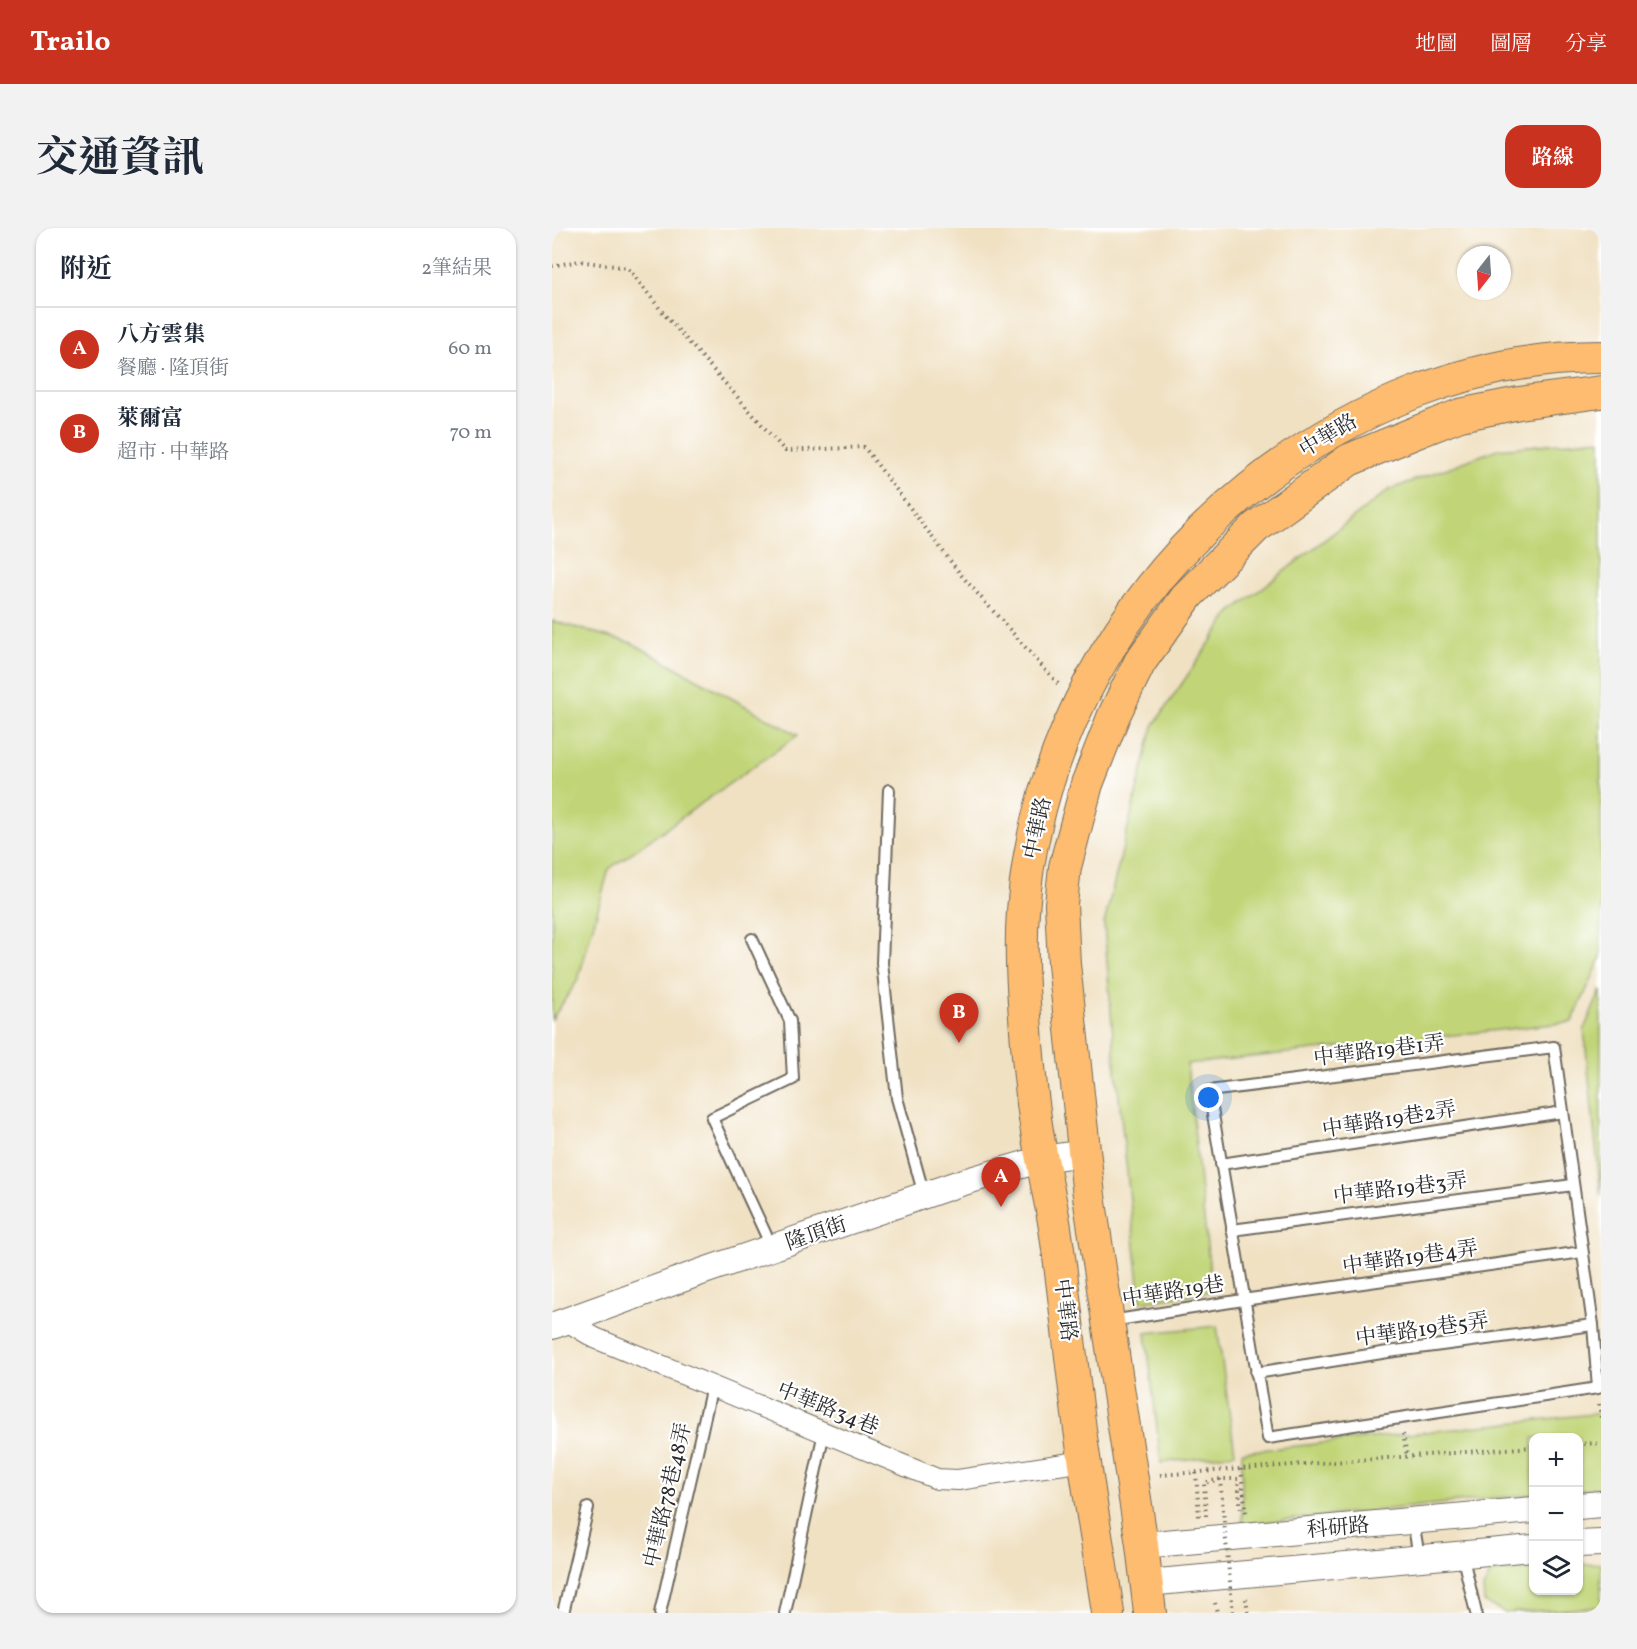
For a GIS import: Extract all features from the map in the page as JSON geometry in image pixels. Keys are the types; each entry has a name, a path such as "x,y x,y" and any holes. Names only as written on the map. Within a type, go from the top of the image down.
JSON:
{"main road":[{"name":"中華路","path":"1108,1613 1084,1461 1056,1229 1041,1159 1026,1032 1023,913 1027,874 1051,770 1078,706 1106,653 1138,606 1189,544 1226,507 1273,469 1318,438 1405,395 1459,377 1514,365 1601,357"},
{"name":"中華路","path":"1148,1598 1084,1153 1064,964 1061,904 1065,867 1087,784 1114,715 1140,662 1188,595 1256,527 1349,460 1460,415 1519,403 1601,392"}],"street":[{"name":"隆頂街","path":"559,1323 924,1195 1041,1159 1084,1153"},
{"name":"中華路34巷","path":"559,1323 937,1479 958,1480 1084,1461"},
{"path":"1583,1506 1601,1504"},
{"name":"科研路","path":"1142,1545 1529,1510"},
{"path":"1583,1544 1601,1543"},
{"name":"科研路","path":"1148,1598 1419,1557 1529,1548"}],"lane":[{"path":"889,790 882,963 897,1098 924,1195"},
{"path":"752,939 790,1021 793,1079 712,1118 772,1248"},
{"name":"中華路19巷1弄","path":"1221,1164 1209,1090 1554,1047 1563,1112"},
{"path":"1221,1164 1268,1438 1598,1388 1593,1325 1563,1112"},
{"name":"中華路19巷2弄","path":"1221,1164 1563,1112"},
{"name":"中華路19巷3弄","path":"1232,1230 1573,1185"},
{"name":"中華路19巷4弄","path":"1243,1300 1582,1252"},
{"name":"中華路19巷","path":"1108,1321 1243,1300"},
{"name":"中華路19巷5弄","path":"1257,1373 1388,1352 1593,1325"},
{"name":"中華路78巷48弄","path":"660,1613 712,1386"},
{"path":"785,1613 824,1432"},
{"path":"562,1613 588,1508"},
{"path":"1413,1521 1419,1557"},
{"path":"1462,1553 1476,1613"}],"path":[{"path":"552,266 579,261 628,268 664,314 784,451 864,447 962,575 1078,706"},
{"path":"1583,1444 1601,1443"},
{"path":"1156,1476 1529,1448"},
{"path":"1241,1469 1248,1524"},
{"path":"1196,1473 1199,1518"},
{"path":"1206,1517 1204,1483 1220,1479 1238,1479 1241,1514"},
{"path":"1220,1479 1233,1613"},
{"path":"1245,1594 1248,1613"}],"green space":[{"path":"1601,439 1601,958 1572,1022 1187,1064 1212,1291 1141,1302 1115,1061 1104,924 1153,726 1230,613 1389,490 1498,449"},
{"path":"552,621 632,643 798,735 609,869 578,980 552,1019"},
{"path":"1601,990 1601,1197 1584,1029"},
{"path":"1217,1326 1235,1453 1161,1463 1146,1333"},
{"path":"1601,1413 1601,1487 1583,1489 1583,1433 1529,1433 1529,1494 1242,1525 1242,1452"},
{"path":"1601,1563 1601,1607 1505,1613 1484,1602 1483,1588 1491,1573 1529,1569 1529,1595 1583,1595 1583,1565"}],"place":[{"name":"萊爾富","path":"959,1043"},
{"name":"八方雲集","path":"1001,1207"}]}
